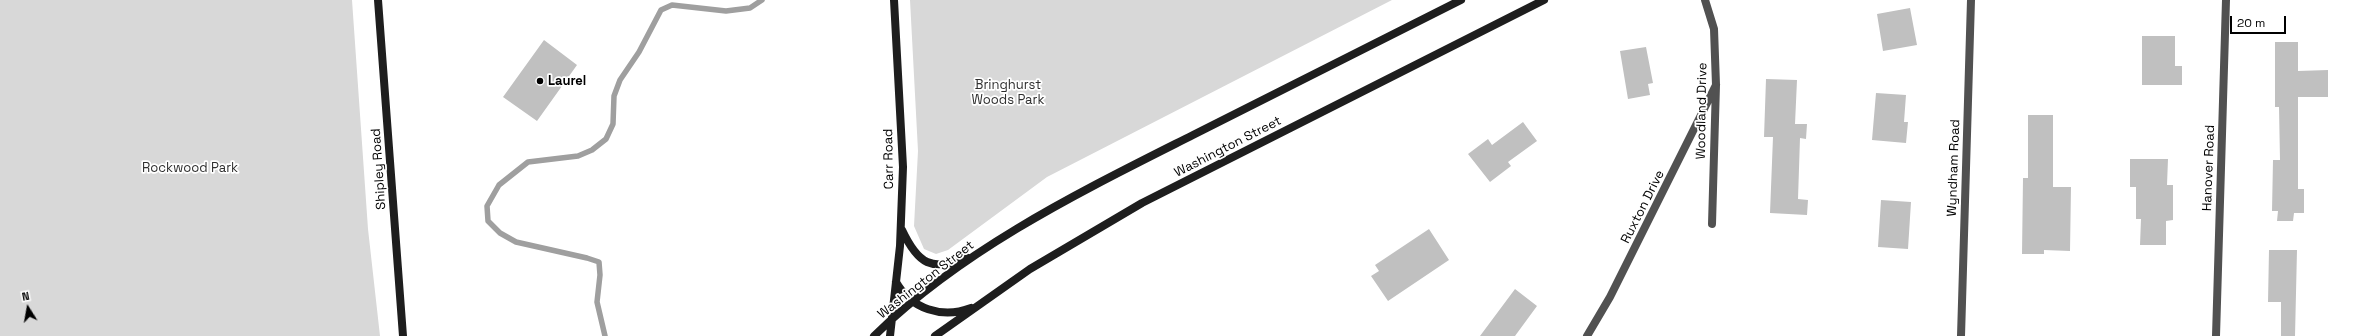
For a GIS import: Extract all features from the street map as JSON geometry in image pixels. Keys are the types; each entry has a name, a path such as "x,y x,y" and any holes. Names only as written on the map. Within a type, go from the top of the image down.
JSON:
{"main road":[{"name":"Shipley Road","path":"378,0 403,336"},
{"name":"Carr Road","path":"890,336 901,228 903,167 894,0"},
{"name":"Washington Street","path":"874,336 912,302 975,255 1116,174 1461,0"},
{"name":"Washington Street","path":"935,336 1030,270 1142,204 1544,0"},
{"path":"901,228 916,255 929,264 960,261 975,255"},
{"path":"896,282 903,295 912,302 940,312 956,312 981,304"}],"street":[{"name":"Woodland Drive","path":"1705,0 1714,29 1716,85 1712,224"},
{"name":"Wyndham Road","path":"1961,336 1971,0"},
{"name":"Hanover Road","path":"2216,336 2226,0"},
{"name":"Ruxton Drive","path":"1587,336 1610,297 1716,85"}],"green space":[{"name":"Rockwood Park","path":"0,0 352,0 368,229 380,336 0,336"},
{"name":"Bringhurst Woods Park","path":"910,0 1392,0 1047,177 948,250 936,254 924,249 914,226 918,151"}],"building":[{"path":"1910,8 1917,45 1883,51 1877,14"},
{"path":"2142,36 2175,36 2175,66 2182,66 2182,85 2142,85"},
{"name":"Laurel","path":"544,40 577,65 537,121 503,97"},
{"path":"2275,42 2298,42 2298,71 2328,70 2328,97 2298,97 2298,189 2304,189 2304,213 2294,213 2293,221 2277,221 2278,211 2272,211 2273,160 2280,160 2279,107 2275,107"},
{"path":"1646,47 1653,83 1648,84 1650,95 1628,99 1620,51"},
{"path":"1766,79 1797,80 1795,124 1807,124 1806,139 1800,138 1798,199 1808,200 1807,215 1770,213 1773,137 1764,137"},
{"path":"1876,93 1906,95 1904,122 1908,122 1906,143 1872,140"},
{"path":"2028,115 2053,115 2053,187 2071,187 2070,251 2044,250 2044,254 2022,254 2023,178 2028,178"},
{"path":"1523,122 1537,141 1508,162 1511,166 1490,182 1468,154 1488,139 1492,145"},
{"path":"2130,159 2168,159 2167,185 2173,185 2173,220 2166,221 2166,245 2140,245 2141,219 2136,219 2136,187 2130,187"},
{"path":"1881,200 1911,202 1908,249 1878,247"},
{"path":"1429,229 1449,260 1388,301 1371,276 1379,271 1375,265"},
{"path":"2269,250 2297,250 2295,336 2281,336 2281,302 2268,302"},
{"path":"1515,289 1537,306 1515,336 1480,336"}],"waterway":[{"path":"605,336 597,302 600,275 599,262 516,242 500,233 488,221 487,206 499,185 528,162 578,156 592,150 606,139 613,124 614,96 620,80 639,52 661,10 672,5 726,11 750,8 762,0"}],"place":[{"name":"Laurel","path":"540,81"}]}
